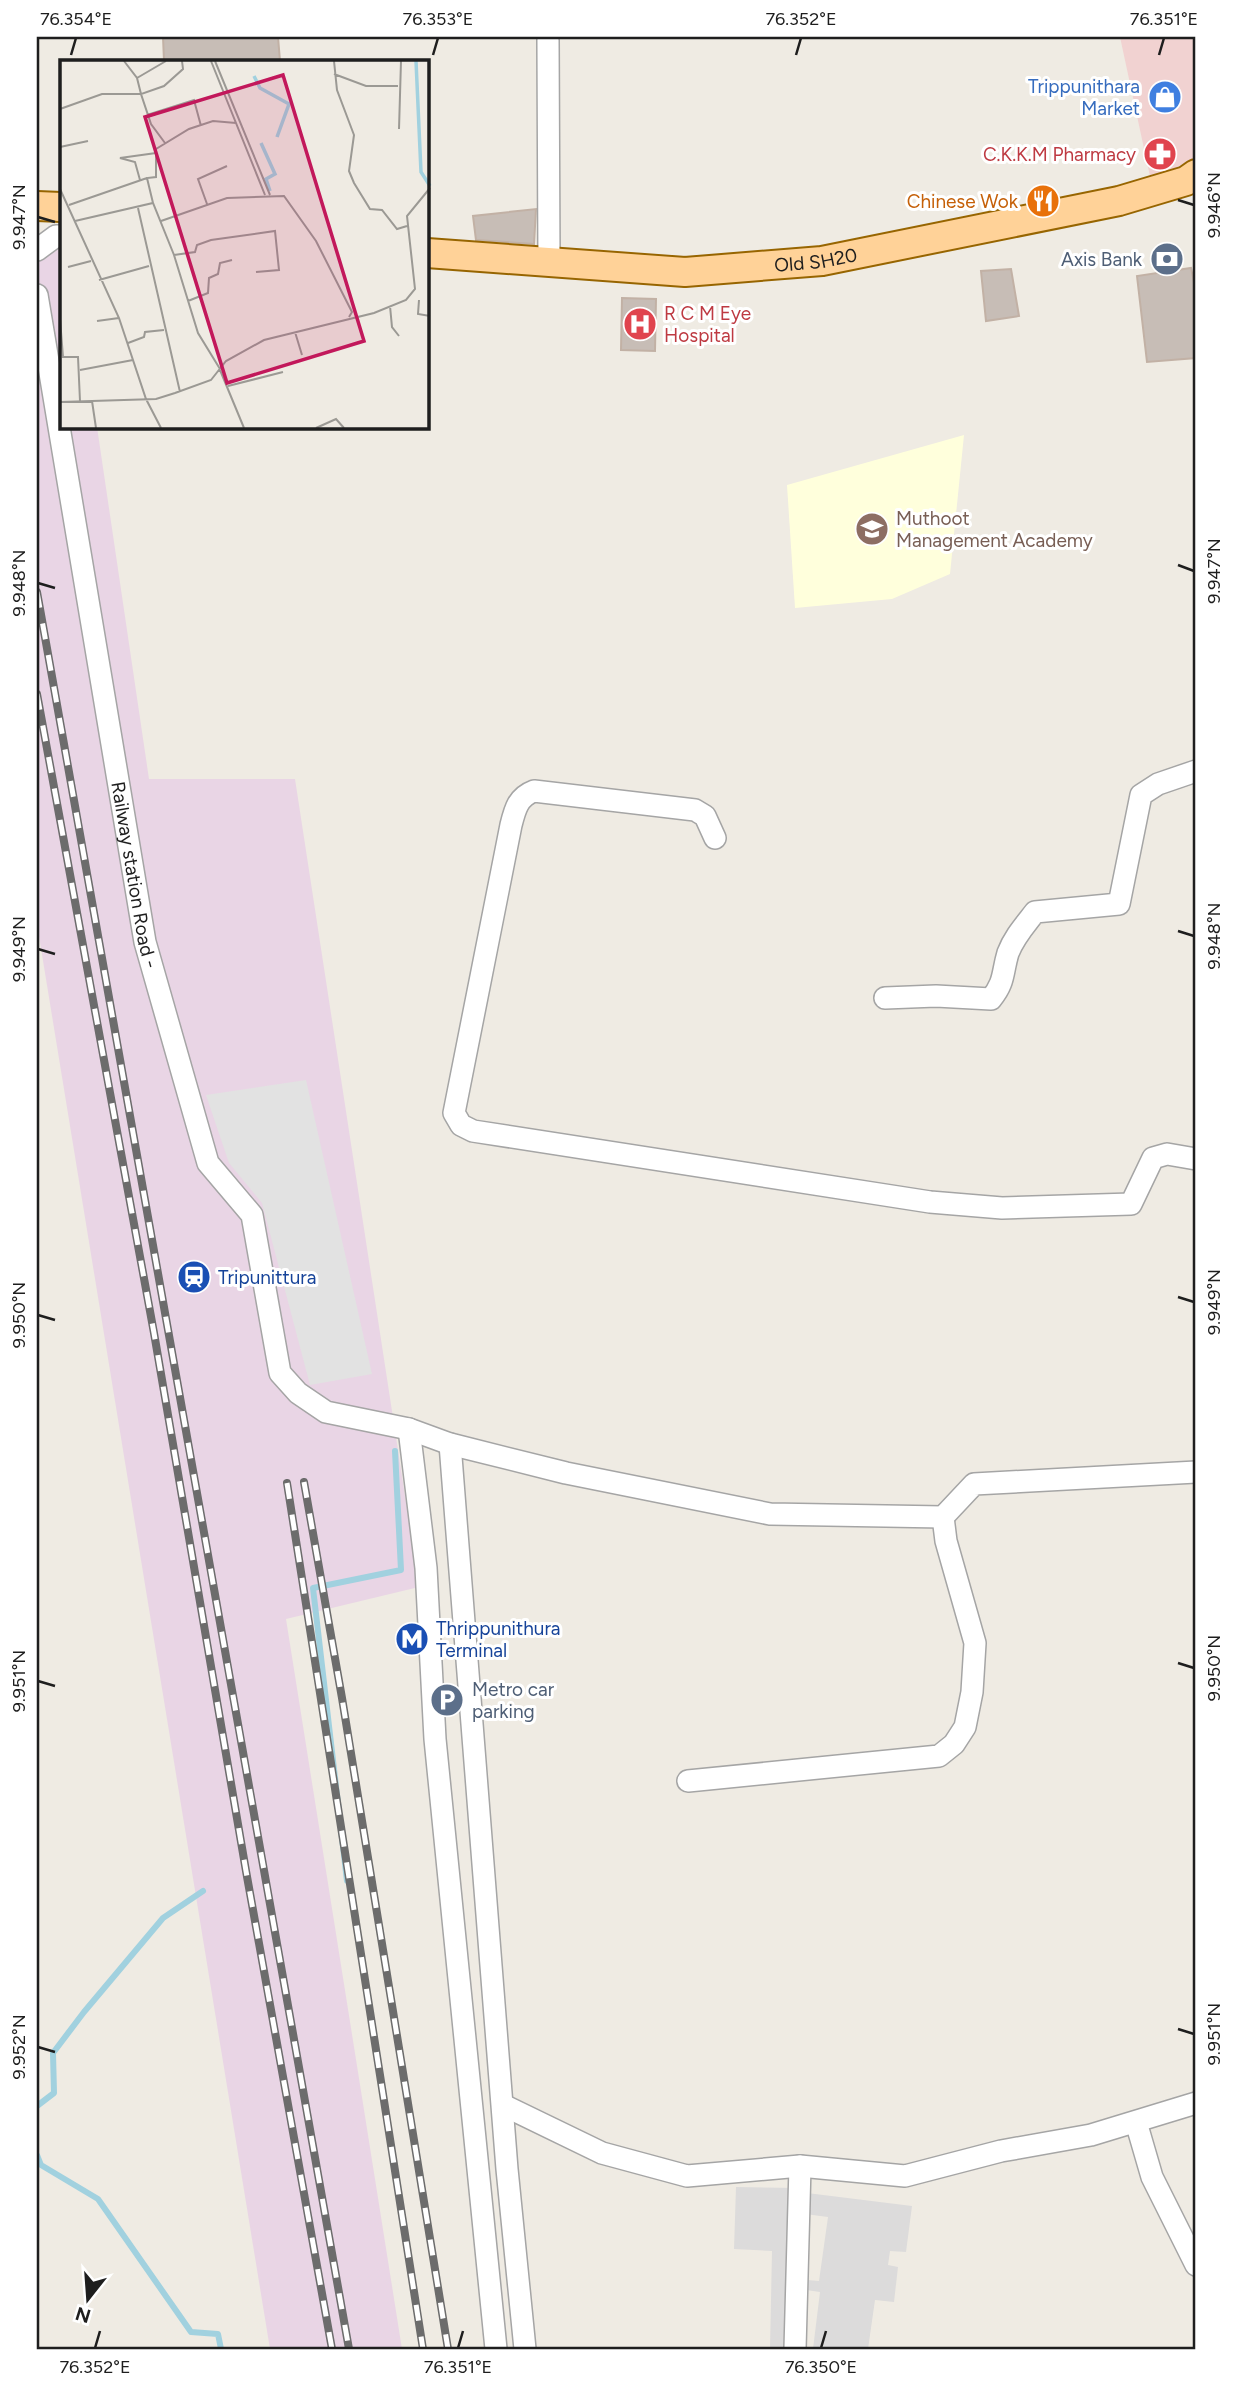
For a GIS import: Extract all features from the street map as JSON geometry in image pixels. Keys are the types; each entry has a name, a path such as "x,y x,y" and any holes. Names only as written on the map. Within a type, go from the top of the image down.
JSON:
{"main road":[{"name":"Old SH20","path":"429,253 685,272 822,261 1119,201 1186,181 1196,174"}],"street":[{"path":"548,40 549,262"},
{"path":"37,250 60,236"},
{"name":"Railway station Road -","path":"37,295 145,942 208,1163 252,1215 280,1373 298,1393 326,1412 409,1429"},
{"path":"885,998 936,996 992,999 1003,985 1008,954 1017,934 1035,912 1119,904 1140,795 1158,784 1196,771"},
{"path":"715,838 705,816 695,810 534,791 524,795 516,806 511,825 454,1113 461,1125 474,1131 930,1202 1002,1208 1131,1204 1153,1158 1167,1154 1196,1159"},
{"path":"496,2349 435,1739 426,1568 409,1429 450,1444 566,1473 770,1514 943,1517 974,1484 1196,1472"},
{"path":"450,1444 525,2349"},
{"path":"688,1781 939,1756 954,1744 965,1727 972,1692 975,1643 946,1541 943,1517"},
{"path":"503,2105 602,2153 687,2176 800,2166 905,2176 1136,2122 1196,2103"},
{"path":"1136,2122 1152,2177 1196,2265"},
{"path":"795,2349 800,2166"}],"shaded area":[{"name":"Trippunithara Market","path":"1120,37 1196,37 1196,157 1151,181"},
{"path":"37,246 60,247 60,429 97,429 149,779 295,779 419,1587 286,1619 402,2349 270,2349 37,924"},
{"name":"Muthoot Management Academy","path":"964,435 950,574 892,599 795,608 787,485"},
{"path":"306,1080 372,1374 310,1385 262,1203 229,1163 206,1095"},
{"path":"736,2187 796,2188 792,2349 770,2349 772,2251 734,2249"},
{"path":"807,2193 912,2206 906,2252 890,2251 888,2265 898,2267 894,2302 875,2300 868,2349 813,2349 820,2292 806,2290 807,2280 819,2281 828,2217 805,2214"}],"building":[{"path":"163,37 278,37 280,60 164,60"},
{"path":"536,209 534,244 476,240 473,216"},
{"path":"1191,268 1196,292 1196,358 1147,362 1137,276"},
{"path":"1011,269 1019,316 986,321 981,271"},
{"path":"622,298 656,299 655,351 621,350"}],"waterway":[{"path":"347,1881 313,1588 401,1570 395,1451"},
{"path":"37,2106 54,2093 53,2053 84,2012 163,1918 203,1891"},
{"path":"37,2155 41,2165 98,2199 191,2332 218,2334 221,2349"}],"railway":[{"path":"37,592 349,2349"},
{"path":"37,694 154,1333 246,1871 332,2349"},
{"path":"304,1482 448,2349"},
{"path":"287,1483 423,2349"}],"place":[{"name":"Trippunithara Market","path":"1165,97"},
{"name":"C.K.K.M Pharmacy","path":"1160,154"},
{"name":"Chinese Wok","path":"1043,201"},
{"name":"Axis Bank","path":"1167,259"},
{"name":"R C M Eye Hospital","path":"640,324"},
{"name":"Muthoot Management Academy","path":"872,529"},
{"name":"Tripunittura","path":"194,1277"},
{"name":"Thrippunithura Terminal","path":"412,1639"},
{"name":"Metro car parking","path":"447,1700"}]}
